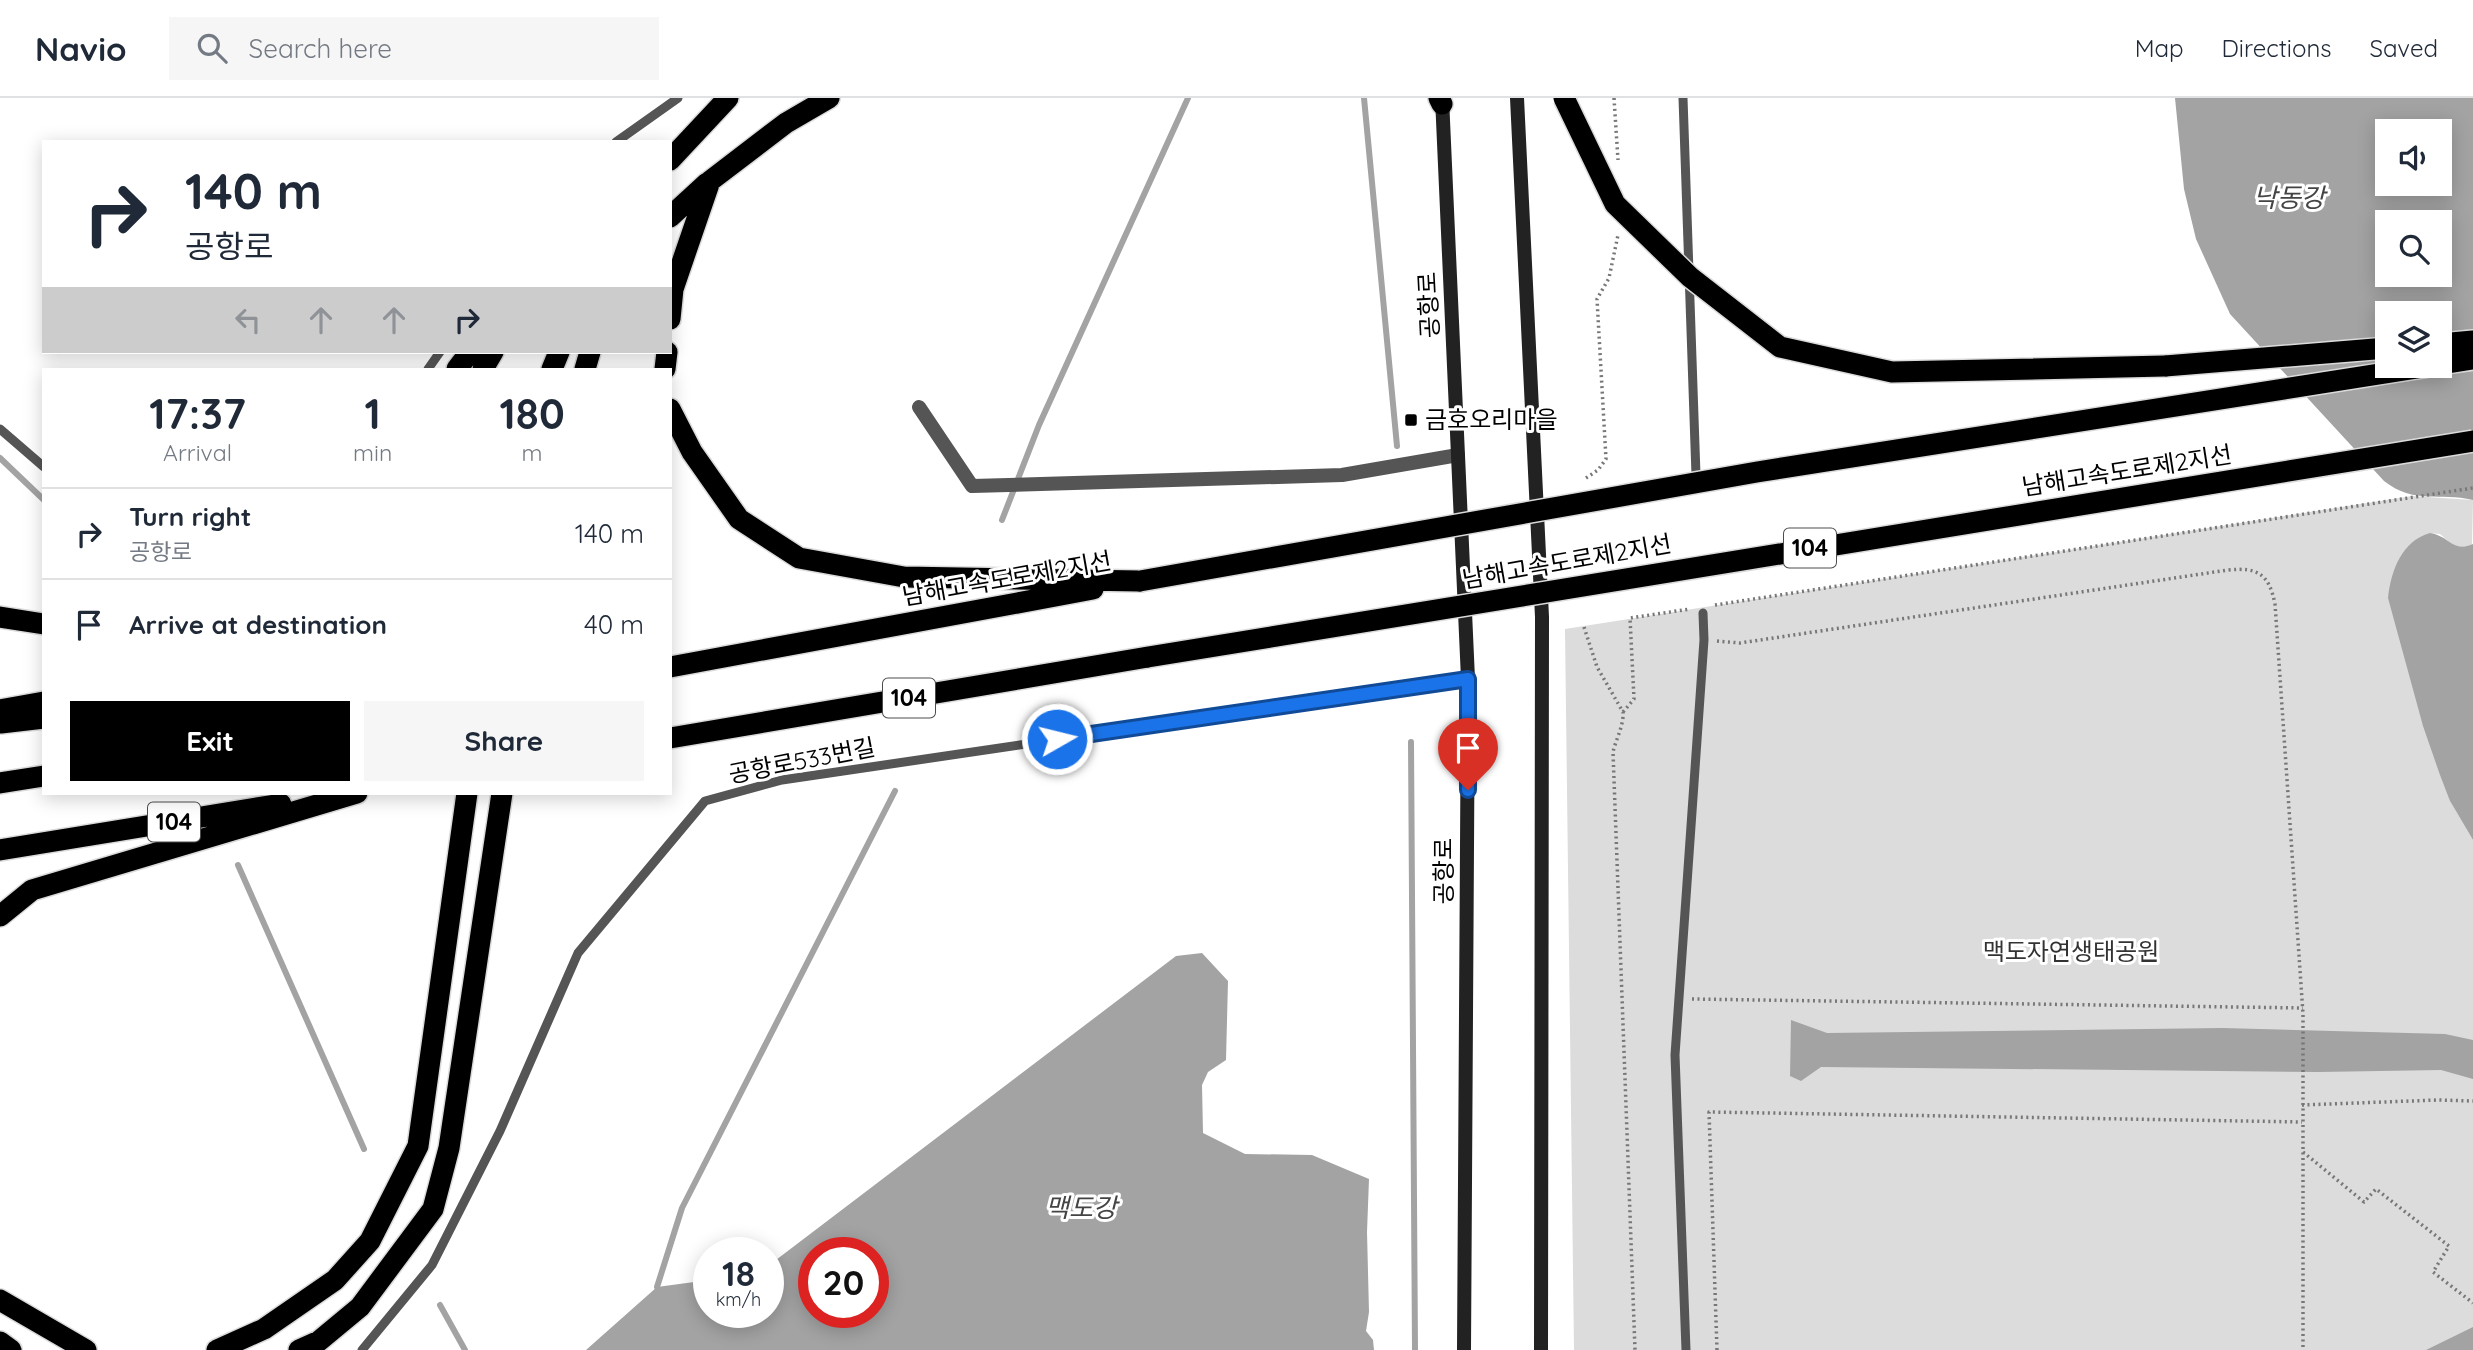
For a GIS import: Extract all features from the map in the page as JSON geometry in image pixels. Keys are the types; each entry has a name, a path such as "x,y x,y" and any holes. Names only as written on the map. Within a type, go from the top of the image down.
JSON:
{"highway":[{"path":"672,215 710,181 786,123 829,98"},
{"path":"1564,98 1615,204 1690,277 1780,347 1892,372 2165,366 2375,349"},
{"path":"672,140 727,99"},
{"path":"672,158 727,99"},
{"path":"672,299 673,289 710,181"},
{"path":"2452,343 2473,341"},
{"path":"458,368 468,354"},
{"path":"2452,362 2473,359"},
{"name":"남해고속도로제2지선","path":"672,667 1757,472 2375,375"},
{"path":"672,413 692,452 739,519 799,558 904,577 1140,581"},
{"name":"남해고속도로제2지선","path":"672,738 1148,657 2473,441"},
{"path":"0,617 42,624"},
{"path":"672,655 797,644"},
{"path":"0,710 42,702"},
{"path":"0,723 42,718"},
{"path":"0,783 42,776"},
{"name":"104","path":"0,850 336,795"},
{"path":"0,916 32,890 350,795"},
{"path":"217,1350 264,1329 335,1280 370,1241 418,1146 467,795"},
{"path":"299,1350 319,1340 360,1307 433,1209 449,1148 502,795"},
{"path":"0,1300 86,1350"},
{"path":"0,1342 11,1350"}],"main road":[{"path":"1517,98 1542,617 1541,1350"},
{"name":"공항로","path":"1441,100 1468,679 1464,1350"}],"street":[{"path":"919,407 972,486 1342,475 1458,455"}],"lane":[{"path":"619,140 678,98"},
{"path":"1683,98 1696,475"},
{"path":"0,429 42,465"},
{"path":"1686,1350 1675,1055 1704,640 1702,609"},
{"name":"공항로533번길","path":"362,1350 432,1265 500,1131 578,953 705,801 782,780 1468,679"}],"path":[{"path":"1614,98 1618,167"},
{"path":"1586,478 1598,470 1606,458 1597,299 1609,278 1618,227"},
{"path":"1623,712 1634,699 1630,618 2473,488"},
{"path":"1704,640 1740,643 2228,570 2247,568 2263,575 2272,589 2275,604 2303,1014 2303,1350"},
{"path":"1584,627 1597,667 1623,712 1613,752 1635,1350"},
{"path":"1679,999 2302,1008"},
{"path":"2302,1105 2473,1101"},
{"path":"1717,1350 1709,1112 2302,1122"},
{"path":"2302,1152 2364,1202 2376,1189 2449,1246 2433,1272 2473,1303"}],"green space":[{"name":"맥도자연생태공원","path":"2412,496 2473,500 2472,546 2455,547 2440,534 2430,533 2450,801 2473,840 2473,1350 1574,1350 1565,629"}],"water":[{"name":"낙동강","path":"2175,98 2473,98 2473,500 2406,493 2384,481 2230,314 2196,239 2184,189"},
{"path":"2430,533 2455,545 2473,544 2473,840 2450,801 2440,775 2423,726 2388,598 2395,567 2405,550 2420,537"},
{"name":"맥도강","path":"1202,953 1228,981 1226,1060 1208,1072 1202,1085 1203,1133 1245,1154 1312,1155 1369,1179 1369,1312 1366,1331 1373,1340 1374,1350 586,1350 657,1287 693,1282 693,1328 784,1328 784,1254 798,1243 798,1328 889,1328 889,1237 806,1237 1176,956"},
{"path":"1791,1020 1827,1033 2222,1028 2445,1034 2473,1040 2473,1079 2441,1070 2319,1072 1821,1067 1801,1081 1790,1076"},
{"path":"2473,1327 2473,1350 2426,1350"}],"waterway":[{"path":"1002,520 1039,425 1188,98"},
{"path":"1364,98 1397,446"},
{"path":"0,458 42,498"},
{"path":"1411,742 1415,1350"},
{"path":"657,1287 682,1208 895,791"},
{"path":"238,865 364,1149"},
{"path":"440,1305 465,1350"}],"place":[{"name":"금호오리마을","path":"1411,420"}],"route":[{"path":"1057,739 1468,679 1468,790"}]}
